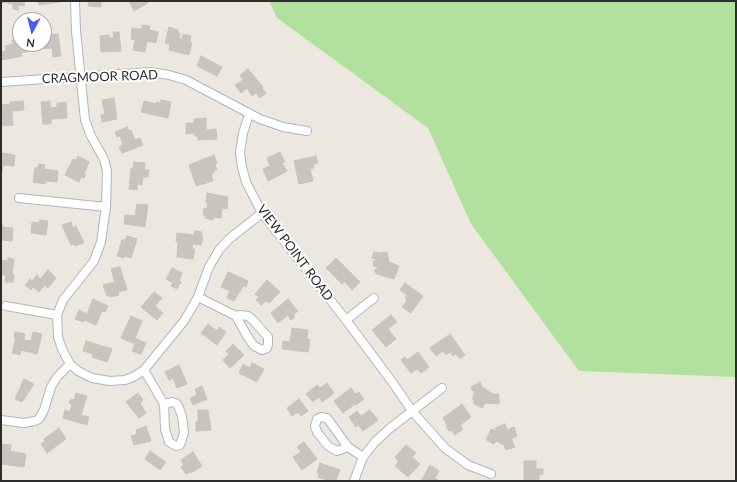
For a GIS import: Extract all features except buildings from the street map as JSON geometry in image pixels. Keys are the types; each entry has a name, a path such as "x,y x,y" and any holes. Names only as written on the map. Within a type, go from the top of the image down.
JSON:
{"street":[{"path":"75,1 76,31 85,120 91,136 104,159 107,171 106,207 101,242 94,261 63,300 57,315 58,337 62,349 70,364 78,371 92,378 110,381 125,380 144,370 184,321 198,297 209,267 219,250 229,239 262,212"},
{"name":"CRAGMOOR ROAD","path":"1,82 151,72 186,80 249,115 283,127 307,131"},
{"name":"VIEW POINT ROAD","path":"249,115 243,133 240,153 246,182 262,212 393,382 412,411 445,448 468,465 491,474"},
{"path":"19,198 106,207"},
{"path":"198,297 236,316 254,346 262,350 267,348 268,337 252,319 248,316 236,316"},
{"path":"346,320 374,298"},
{"path":"6,306 57,315"},
{"path":"1,420 24,423 39,419 44,410 51,387 70,364"},
{"path":"144,370 164,404 166,429 169,442 176,446 180,445 184,433 182,416 179,408 177,404 173,402 164,404"},
{"path":"354,481 363,457 375,442 384,433 442,388"},
{"path":"348,447 363,457"}],"green space":[{"path":"269,1 736,1 736,377 579,371 471,224 428,128 277,18"}]}
